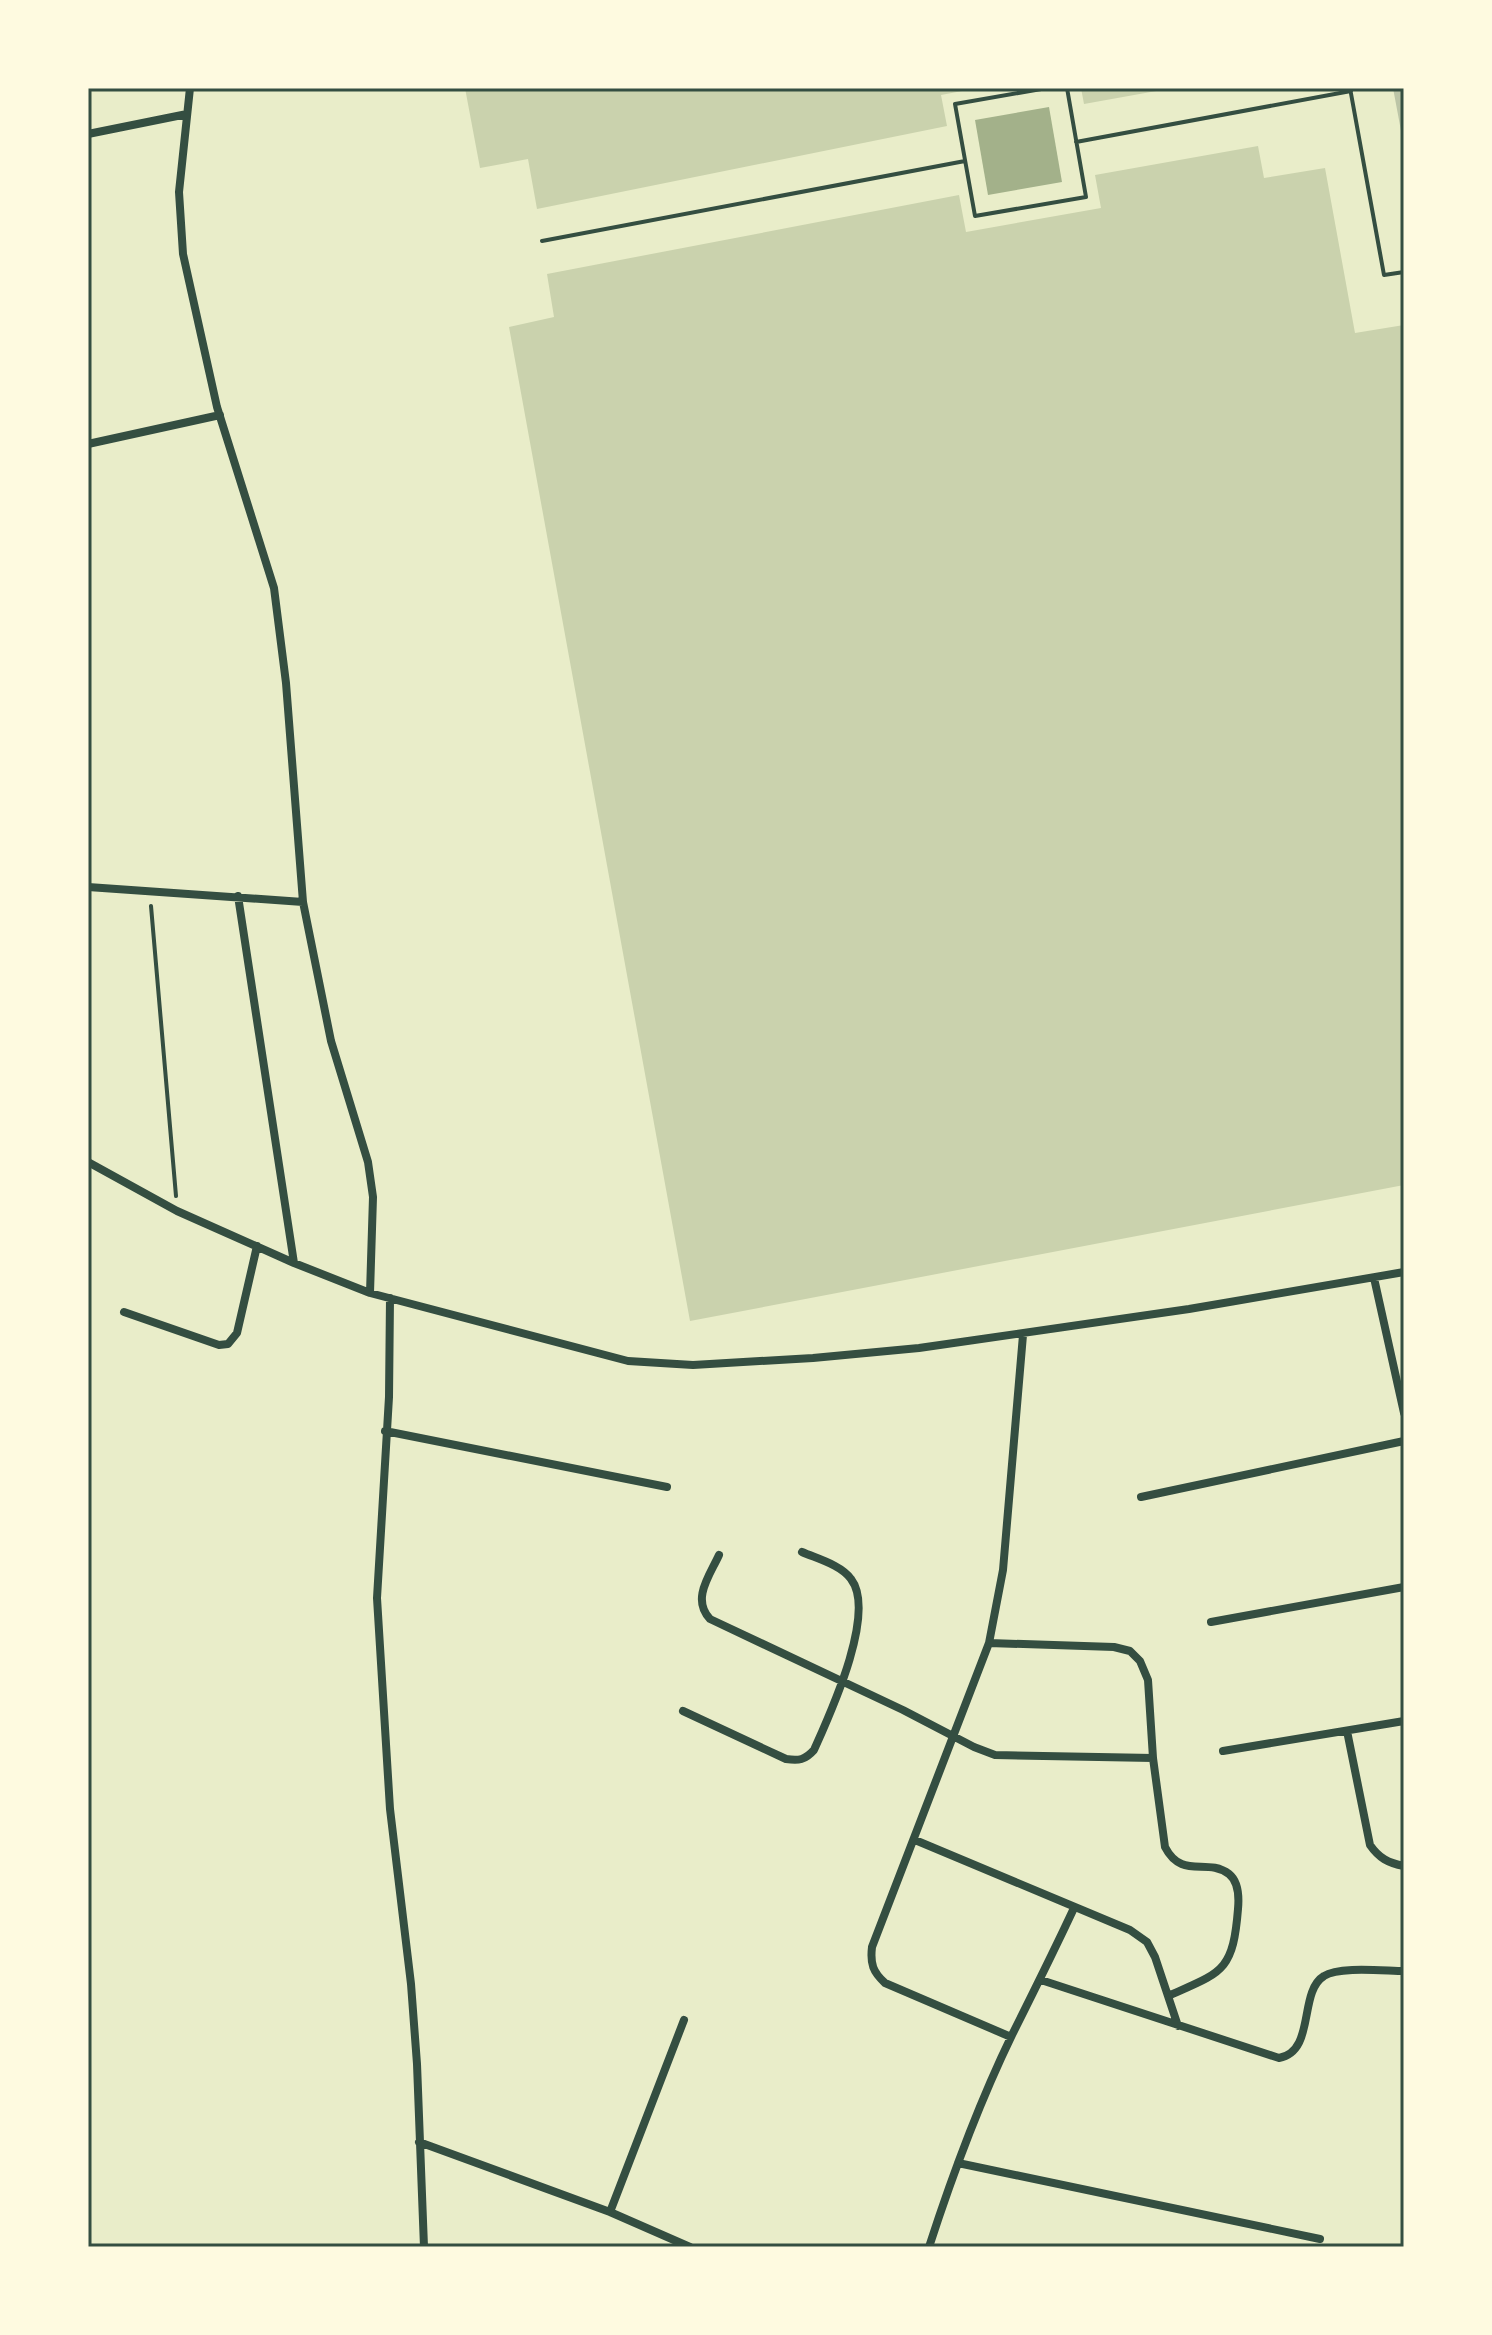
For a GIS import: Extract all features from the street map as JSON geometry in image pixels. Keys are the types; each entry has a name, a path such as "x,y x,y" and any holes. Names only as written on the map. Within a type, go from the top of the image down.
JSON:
{"street":[{"path":"190,88 179,192 183,254 220,415 274,588 286,683 303,902 331,1041 370,1173 373,1197 370,1293"},
{"path":"88,134 187,114"},
{"path":"88,444 220,415"},
{"path":"88,887 303,902"},
{"path":"238,896 294,1263"},
{"path":"88,1162 177,1211 370,1293 628,1361 693,1365 813,1358 1023,1335 1404,1272"},
{"path":"124,1312 219,1345 228,1344 237,1333 257,1246"},
{"path":"1374,1278 1404,1413"},
{"path":"390,1298 389,1397 377,1598 390,1809 416,2051 424,2247"},
{"path":"1011,2037 885,1983 874,1973 870,1959 951,1735 973,1689 989,1643 1003,1570 1023,1335"},
{"path":"385,1431 667,1487"},
{"path":"1141,1497 1404,1441"},
{"path":"683,1711 786,1759 807,1759 814,1750 843,1681 860,1613 858,1590 850,1576 802,1552"},
{"path":"719,1555 700,1602 710,1619 951,1735 995,1755 1153,1758"},
{"path":"1211,1622 1404,1587"},
{"path":"989,1643 1114,1647 1130,1651 1140,1661 1148,1680 1153,1758 1163,1835 1171,1858 1180,1865 1228,1873 1234,1879 1239,1898 1235,1943 1226,1963 1208,1978 1168,1996"},
{"path":"1223,1751 1404,1721"},
{"path":"1347,1731 1370,1845 1388,1863 1404,1866"},
{"path":"915,1840 1130,1930 1147,1942 1178,2026"},
{"path":"929,2247 958,2163 1011,2037 1074,1908"},
{"path":"1041,1980 1273,2057 1285,2057 1300,2042 1315,1984 1325,1975 1338,1971 1404,1971"},
{"path":"610,2212 684,2020"},
{"path":"419,2142 610,2212 690,2247"},
{"path":"958,2163 1320,2239"}],"path":[{"path":"1047,88 955,104 975,216 1086,197 1067,88"},
{"path":"1076,142 1350,90 1384,275 1404,272"},
{"path":"542,241 965,161"},
{"path":"150,891 177,1211"}],"shaded area":[{"path":"465,88 978,88 941,95 947,126 537,209 528,159 480,168"},
{"path":"1081,88 1173,88 1084,104"},
{"path":"1049,107 1062,182 988,195 975,120"},
{"path":"1258,146 1264,178 1325,168 1355,333 1404,325 1404,1185 690,1321 509,327 554,317 547,274 959,195 966,232 1101,208 1095,175"}],"building":[{"path":"1393,88 1404,88 1404,136 1402,136"}]}
